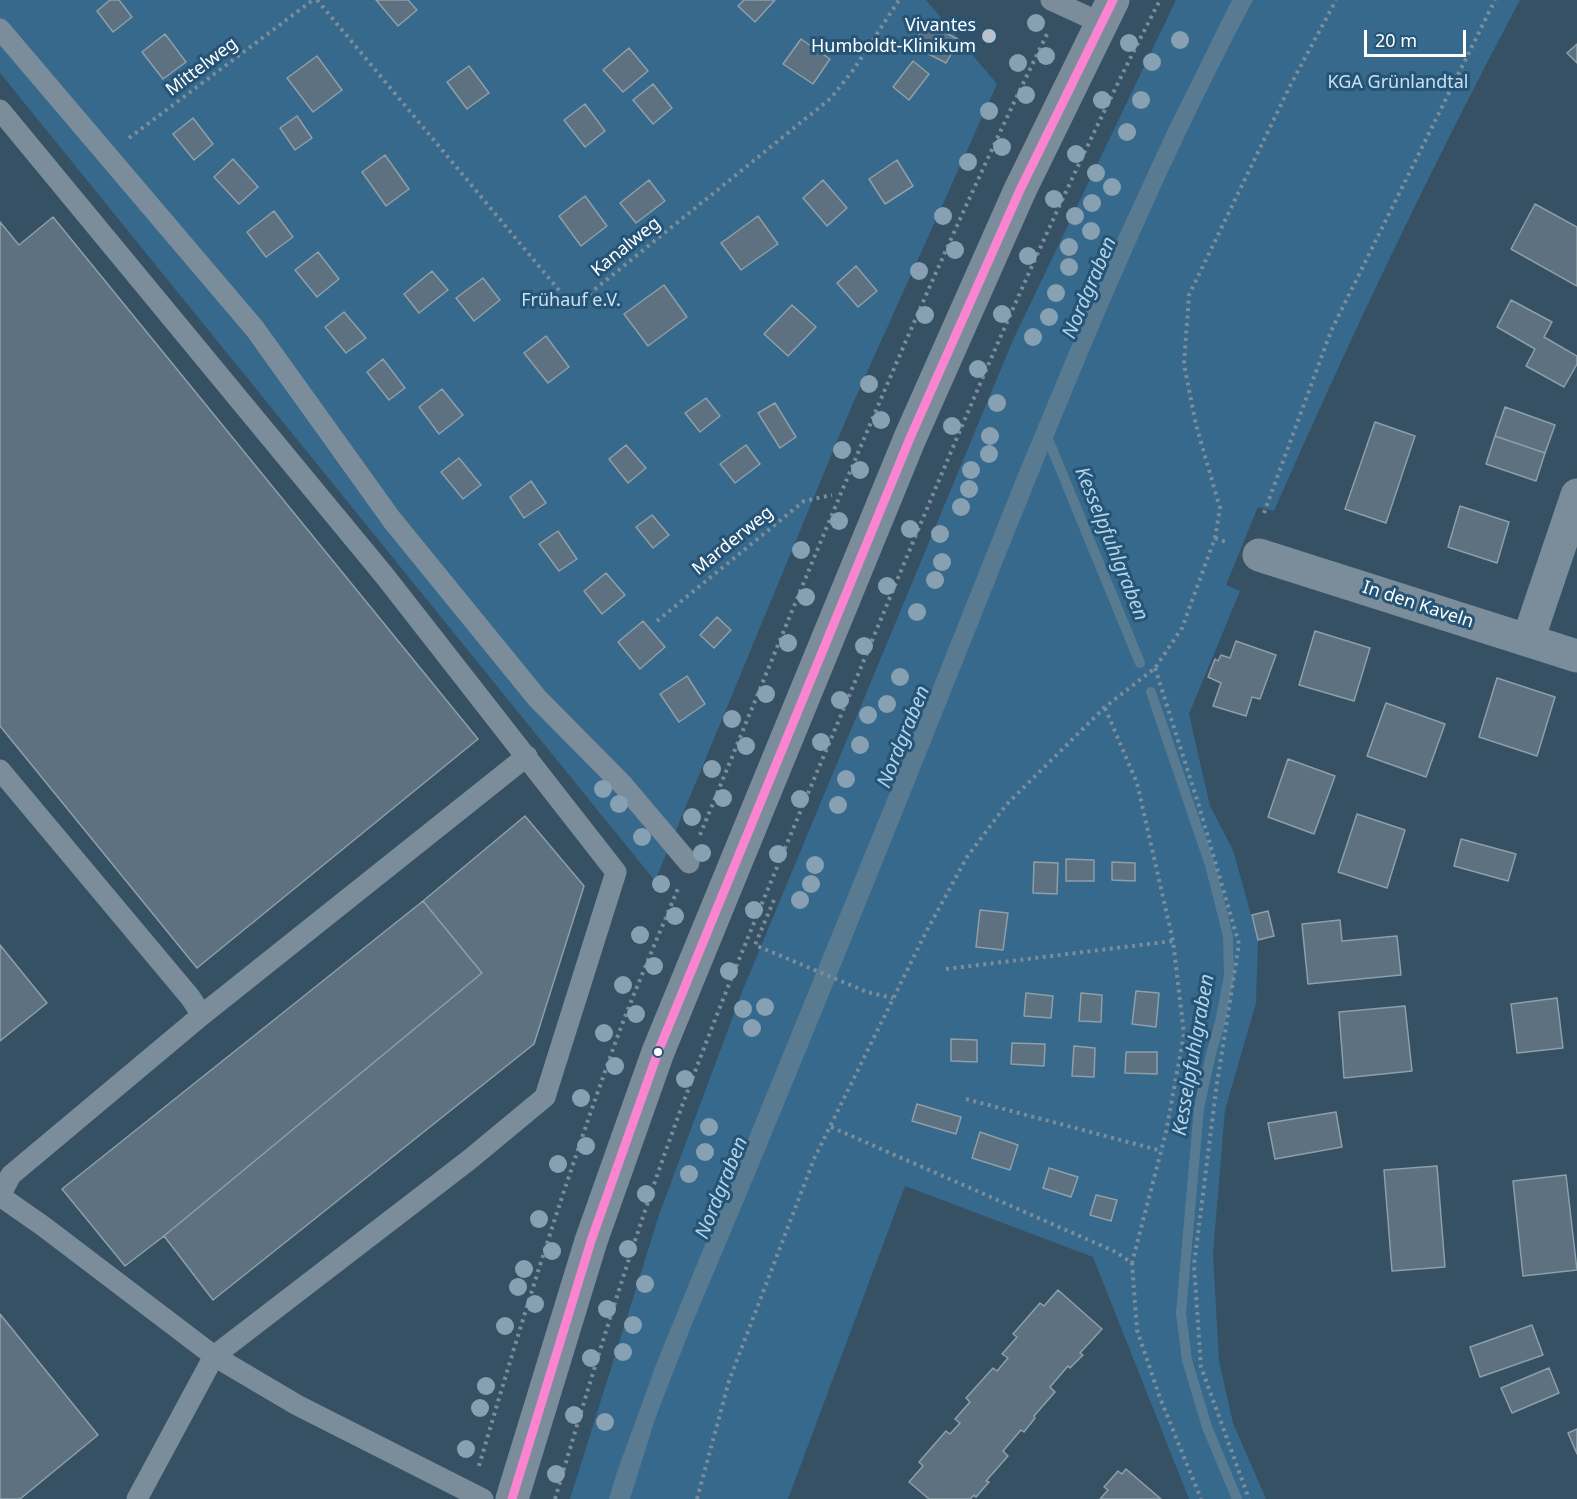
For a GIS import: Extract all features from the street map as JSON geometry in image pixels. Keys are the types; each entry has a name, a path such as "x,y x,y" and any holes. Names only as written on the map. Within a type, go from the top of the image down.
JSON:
{"street":[{"path":"512,1499 591,1241 658,1052 910,438 1010,212 1107,11"},
{"path":"1528,640 1577,495"},
{"name":"In den Kaveln","path":"1246,550 1577,656"}],"lane":[{"path":"1051,0 1107,11"},
{"path":"0,29 255,329 392,520 537,699 623,785 688,862"},
{"path":"0,110 384,575 616,872 544,1097 469,1160 214,1356 137,1499"},
{"path":"483,1499 297,1405 214,1356 0,1196 11,1175 202,1015 527,756"},
{"path":"0,770 202,1015"}],"path":[{"name":"Kanalweg","path":"315,0 573,307 831,98 854,69 899,0"},
{"name":"Mittelweg","path":"106,156 315,0"},
{"path":"555,1499 651,1194 749,938 988,366 1092,138 1160,0"},
{"path":"697,1499 729,1381 814,1159 893,998 967,857 1006,806 1105,707 1155,668 1182,628 1215,538 1220,508 1196,426 1184,364 1189,295 1281,105 1335,0"},
{"path":"1263,513 1331,331 1496,0"},
{"name":"Marderweg","path":"657,621 804,501 832,495"},
{"path":"1215,538 1246,550"},
{"path":"1155,668 1199,806 1239,944 1217,1083 1194,1265 1202,1367 1249,1499"},
{"path":"1105,707 1137,783 1173,941 1184,1034 1162,1151 1132,1263 1137,1330 1160,1398 1201,1499"},
{"path":"774,900 755,945 867,992 893,998"},
{"path":"946,969 1173,941"},
{"path":"966,1099 1162,1151"},
{"path":"831,1127 1116,1252 1132,1263"}],"green space":[{"name":"Frühauf e.V.","path":"0,0 926,0 997,84 850,410 655,881 0,73"},
{"name":"KGA Grünlandtal","path":"1176,0 1520,0 1392,253 1274,511 1258,507 1226,585 1240,591 1189,714 1210,806 1233,850 1258,940 1256,1003 1225,1110 1213,1254 1219,1361 1233,1423 1266,1499 1189,1499 1093,1257 905,1186 788,1499 570,1499 660,1212 742,992 1013,340"}],"shaded area":[{"path":"1232,0 1253,0 1180,146 1081,370 841,964 690,1329 655,1419 630,1499 609,1499 657,1362 1018,474 1103,270 1168,129"}],"building":[{"path":"110,0 119,0 132,17 113,32 97,11"},
{"path":"376,0 408,0 417,10 398,26"},
{"path":"744,0 775,0 755,22 738,6"},
{"path":"926,22 959,40 946,63 913,46"},
{"path":"165,34 186,62 163,79 142,52"},
{"path":"801,39 830,59 813,84 783,64"},
{"path":"1577,44 1577,63 1567,53"},
{"path":"629,48 648,71 623,92 603,70"},
{"path":"317,56 342,90 313,112 287,78"},
{"path":"913,61 929,74 909,100 893,87"},
{"path":"469,66 489,93 467,109 447,82"},
{"path":"653,84 672,108 653,124 633,100"},
{"path":"585,104 605,131 585,147 564,120"},
{"path":"297,116 312,138 295,150 280,128"},
{"path":"193,118 213,144 194,160 173,134"},
{"path":"385,155 409,189 386,206 362,172"},
{"path":"233,159 258,187 239,204 214,177"},
{"path":"897,160 913,186 885,204 869,179"},
{"path":"649,180 665,201 636,223 620,203"},
{"path":"823,180 847,208 827,226 803,198"},
{"path":"585,196 607,226 581,246 559,216"},
{"path":"1535,204 1577,227 1577,286 1511,249"},
{"path":"274,211 293,237 266,257 247,232"},
{"path":"758,216 778,244 741,270 721,243"},
{"path":"53,217 478,739 197,968 0,726 0,222 19,245"},
{"path":"318,252 339,279 317,297 295,270"},
{"path":"856,266 877,291 858,307 837,283"},
{"path":"432,271 448,290 419,313 404,294"},
{"path":"483,278 500,300 474,321 456,298"},
{"path":"664,285 687,317 648,346 624,314"},
{"path":"1511,300 1552,322 1544,337 1577,356 1577,364 1564,387 1526,366 1535,349 1497,327"},
{"path":"792,305 816,327 788,356 764,334"},
{"path":"344,312 366,338 346,353 325,327"},
{"path":"546,336 569,367 548,383 524,353"},
{"path":"383,359 405,388 389,400 367,372"},
{"path":"442,389 463,415 439,434 419,407"},
{"path":"706,398 720,416 700,432 685,413"},
{"path":"775,403 796,437 780,448 758,413"},
{"path":"1505,407 1555,425 1545,453 1495,436"},
{"path":"1375,422 1415,436 1386,523 1345,509"},
{"path":"1495,436 1545,453 1536,481 1486,464"},
{"path":"626,445 646,468 628,483 609,459"},
{"path":"746,445 760,464 735,483 720,464"},
{"path":"459,458 481,485 463,499 441,472"},
{"path":"531,481 546,503 524,518 510,497"},
{"path":"1460,506 1509,522 1497,563 1448,547"},
{"path":"652,515 669,535 653,548 636,527"},
{"path":"558,531 577,559 559,571 539,544"},
{"path":"606,573 625,595 602,614 584,591"},
{"path":"717,617 731,630 714,648 700,635"},
{"path":"643,621 665,647 640,669 618,642"},
{"path":"1315,631 1370,648 1354,701 1299,685"},
{"path":"1236,641 1276,655 1260,699 1252,697 1246,716 1213,706 1221,683 1208,677 1215,659 1218,661 1221,655 1230,658"},
{"path":"687,676 705,704 679,722 660,694"},
{"path":"1497,678 1555,697 1537,756 1479,737"},
{"path":"1386,703 1445,724 1426,777 1367,756"},
{"path":"1288,759 1335,776 1314,834 1268,817"},
{"path":"1357,814 1405,830 1387,888 1338,872"},
{"path":"525,816 584,886 534,1044 213,1300 164,1236 482,973 423,901"},
{"path":"1461,839 1516,854 1508,881 1454,866"},
{"path":"1066,859 1094,860 1094,881 1066,881"},
{"path":"1034,862 1058,863 1057,894 1033,893"},
{"path":"1112,862 1135,863 1135,881 1112,880"},
{"path":"423,901 482,973 125,1266 62,1189"},
{"path":"980,910 1008,913 1003,950 976,947"},
{"path":"1268,911 1274,936 1258,940 1252,915"},
{"path":"1340,920 1342,941 1397,936 1401,975 1308,984 1302,924"},
{"path":"0,945 47,1003 0,1041"},
{"path":"1136,991 1159,993 1156,1027 1132,1024"},
{"path":"1026,993 1053,996 1051,1018 1024,1016"},
{"path":"1081,993 1102,995 1101,1022 1079,1021"},
{"path":"1557,998 1563,1048 1517,1053 1511,1004"},
{"path":"1405,1006 1412,1071 1344,1078 1339,1012"},
{"path":"951,1039 977,1040 977,1062 951,1061"},
{"path":"1012,1043 1045,1044 1044,1066 1011,1064"},
{"path":"1074,1046 1095,1048 1094,1077 1072,1076"},
{"path":"1126,1052 1157,1052 1157,1074 1125,1073"},
{"path":"917,1104 961,1117 956,1134 912,1121"},
{"path":"1336,1112 1342,1147 1275,1159 1268,1123"},
{"path":"980,1132 1018,1145 1010,1170 972,1158"},
{"path":"1437,1166 1445,1267 1392,1271 1384,1170"},
{"path":"1049,1168 1078,1177 1071,1197 1043,1188"},
{"path":"1566,1175 1577,1270 1523,1276 1513,1181"},
{"path":"1096,1195 1117,1200 1111,1221 1090,1215"},
{"path":"1058,1290 1102,1329 1080,1353 1083,1355 1070,1368 1068,1366 1050,1387 1055,1392 1034,1416 1035,1418 1024,1432 1021,1430 1003,1451 1008,1456 986,1481 989,1482 976,1497 974,1495 970,1499 929,1499 909,1482 923,1466 919,1462 946,1431 950,1434 960,1423 955,1419 970,1402 966,1398 993,1368 997,1371 1008,1358 1002,1354 1017,1337 1013,1334 1040,1303 1044,1306"},
{"path":"0,1314 98,1435 20,1499 0,1499"},
{"path":"1532,1325 1543,1355 1480,1377 1470,1347"},
{"path":"1549,1368 1559,1393 1512,1413 1501,1388"},
{"path":"1577,1429 1577,1454 1568,1433"},
{"path":"1126,1469 1161,1499 1100,1499 1108,1490 1104,1487 1118,1471 1122,1474"}],"waterway":[{"name":"Kesselpfuhlgraben","path":"1048,439 1140,663"},
{"name":"Kesselpfuhlgraben","path":"1151,692 1210,865 1228,936 1229,976 1199,1108 1181,1313 1187,1360 1207,1427 1237,1499"}],"transit line":[{"path":"512,1499 591,1241 658,1052 910,438 1020,190 1113,0"}],"place":[{"name":"Vivantes Humboldt-Klinikum","path":"989,36"}],"water label":[{"name":"Nordgraben","path":"1090,288"},
{"name":"Nordgraben","path":"904,737"},
{"name":"Nordgraben","path":"722,1188"}]}
